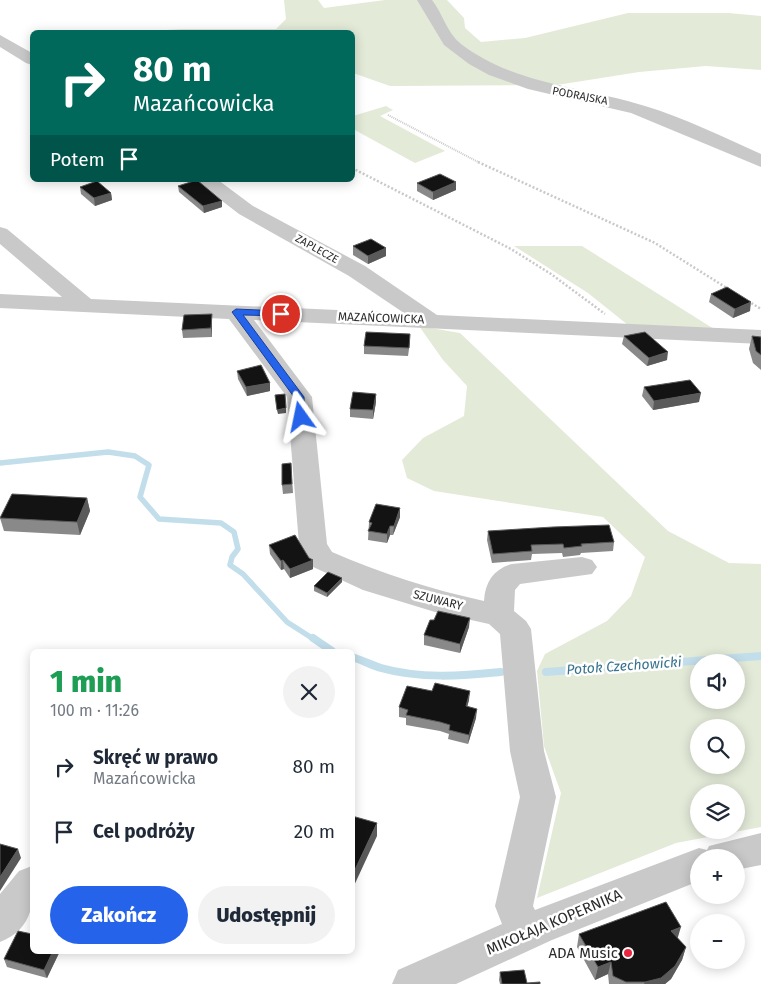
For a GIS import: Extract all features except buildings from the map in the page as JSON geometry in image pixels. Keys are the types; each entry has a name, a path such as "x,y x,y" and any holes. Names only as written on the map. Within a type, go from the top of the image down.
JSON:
{"street":[{"name":"PODRAJSKA","path":"424,0 443,34 455,46 510,78 541,88 619,104 651,114 761,161"},
{"path":"0,40 30,59"},
{"name":"ZAPLECZE","path":"208,182 246,210 357,271 428,319"},
{"path":"0,233 84,304"},
{"name":"MAZAŃCOWICKA","path":"0,301 428,319 527,328 761,337"},
{"name":"SZUWARY","path":"236,312 299,397 313,544 321,559 374,582 434,601 499,615"},
{"path":"525,932 514,906 538,797 527,751 515,630 499,615 500,587 512,574 582,567"},
{"path":"745,852 761,849"},
{"name":"MIKOŁAJA KOPERNIKA","path":"412,984 525,932 690,868"},
{"path":"0,924 30,886"}],"path":[{"path":"388,115 450,149 655,243 736,294"},
{"path":"355,170 511,249 551,274 628,332"},
{"path":"745,299 761,309"}],"green space":[{"path":"284,0 318,0 324,8 385,0 447,0 464,18 465,28 481,42 525,38 628,13 728,13 761,16 761,70 706,66 639,72 557,85 390,86 355,74 355,30 165,30 276,29 286,19"},
{"path":"386,106 393,110 380,116 445,151 415,163 355,130 355,115"},
{"path":"514,246 582,246 714,329 628,325 588,293"},
{"path":"419,326 460,333 668,531 729,563 761,564 761,827 745,830 745,784 690,784 690,839 697,839 676,843 537,898 561,793 544,746 537,671 545,654 607,621 631,596 645,557 603,517 434,491 407,478 402,460 423,438 464,416 467,386 443,360"}],"waterway":[{"name":"Potok Czechowicki","path":"0,463 108,452 135,456 149,465 140,497 159,519 221,523 234,532 238,549 232,557 230,565 243,574 287,622 315,640"},
{"name":"Potok Czechowicki","path":"313,638 329,649"},
{"name":"Potok Czechowicki","path":"546,672 761,656"},
{"name":"Potok Czechowicki","path":"355,658 381,668 411,674 456,675 501,672"}],"place":[{"name":"ADA Music","path":"628,953"}],"route":[{"path":"281,314 236,312 264,347 299,397 301,417"}]}
